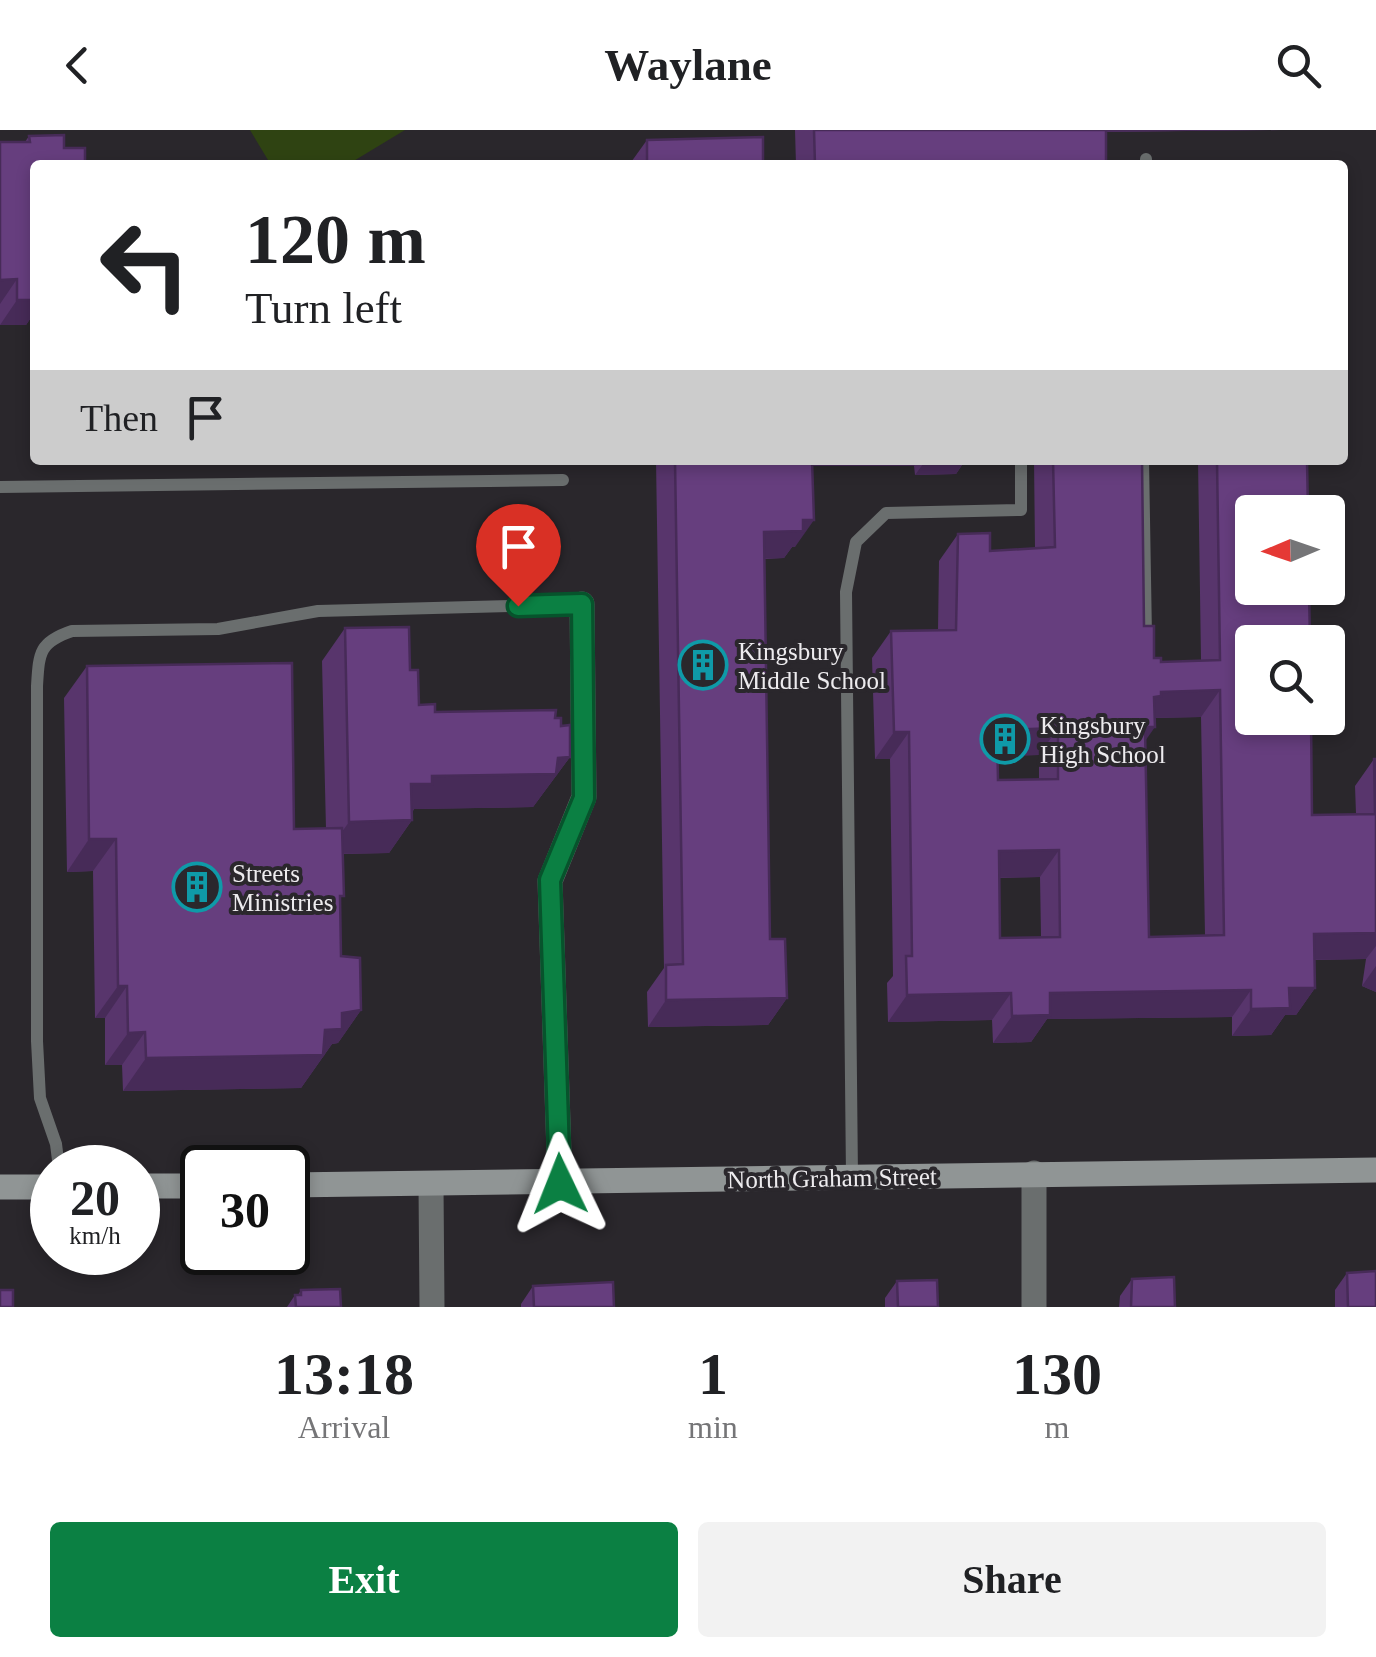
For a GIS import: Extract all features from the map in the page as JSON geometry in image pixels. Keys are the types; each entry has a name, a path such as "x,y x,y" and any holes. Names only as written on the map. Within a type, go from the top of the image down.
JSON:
{"main road":[{"name":"North Graham Street","path":"310,1186 1376,1170"},
{"path":"0,1187 30,1186"}],"street":[{"path":"560,1184 550,880 584,798 582,604"},
{"path":"1034,1173 1034,1307"},
{"path":"431,1185 432,1307"}],"lane":[{"path":"852,1177 846,592 856,542 886,513 1021,510 1021,465"},
{"path":"1143,465 1146,636"},
{"path":"0,487 562,480"},
{"path":"56,1145 40,1098 37,1041 37,686 39,655 51,638 72,632 218,630 318,611 582,604"}],"green space":[{"path":"250,130 405,130 355,160 268,160"}],"building":[{"path":"814,130 1106,130 1106,160 815,160"},
{"path":"64,135 64,148 85,148 85,160 30,160 30,300 17,300 17,279 0,280 0,142 30,142 29,136"},
{"path":"763,137 763,160 647,160 647,140"},
{"name":"Kingsbury Middle School","path":"675,465 812,465 814,520 803,520 803,531 764,532 770,939 785,939 787,998 666,1000 666,965 683,964"},
{"name":"Kingsbury High School","path":"1053,465 1142,465 1144,626 1154,626 1154,658 1161,658 1161,662 1220,660 1217,465 1307,465 1308,495 1235,495 1235,605 1309,605 1310,625 1235,625 1235,735 1311,735 1312,815 1375,814 1376,759 1376,933 1314,934 1315,988 1289,988 1290,1008 1251,1009 1251,990 1050,993 1050,1015 1012,1016 1011,993 907,995 906,956 912,956 909,732 894,732 891,631 956,630 958,534 990,533 990,551 1055,547","holes":["1220,690 1224,935 1149,937 1145,727 1155,727 1154,697 1161,696 1161,692","1058,728 1058,779 998,780 997,730","1059,850 1060,937 1000,938 999,851"]},
{"path":"409,627 410,670 418,670 419,705 435,704 435,712 556,710 555,718 561,718 561,726 570,725 570,757 558,758 556,774 432,776 432,784 411,784 412,820 349,822 345,628"},
{"name":"Streets Ministries","path":"292,663 294,829 342,828 341,956 360,958 361,1010 342,1013 342,1029 325,1030 323,1055 146,1058 145,1032 128,1033 127,986 118,986 116,839 89,839 87,666"},
{"path":"1376,1271 1376,1307 1348,1307 1347,1273"},
{"path":"1174,1277 1175,1307 1131,1307 1132,1279"},
{"path":"937,1280 938,1307 898,1307 897,1281"},
{"path":"613,1282 614,1307 534,1307 533,1286"},
{"path":"340,1289 341,1307 296,1307 295,1295 301,1295 301,1290"},
{"path":"0,1290 13,1290 13,1307 0,1307"}],"place":[{"name":"Kingsbury Middle School","path":"703,665"},
{"name":"Kingsbury High School","path":"1005,739"},
{"name":"Streets Ministries","path":"197,887"}],"route":[{"path":"518,606 582,604 584,798 550,880 560,1184"}]}
